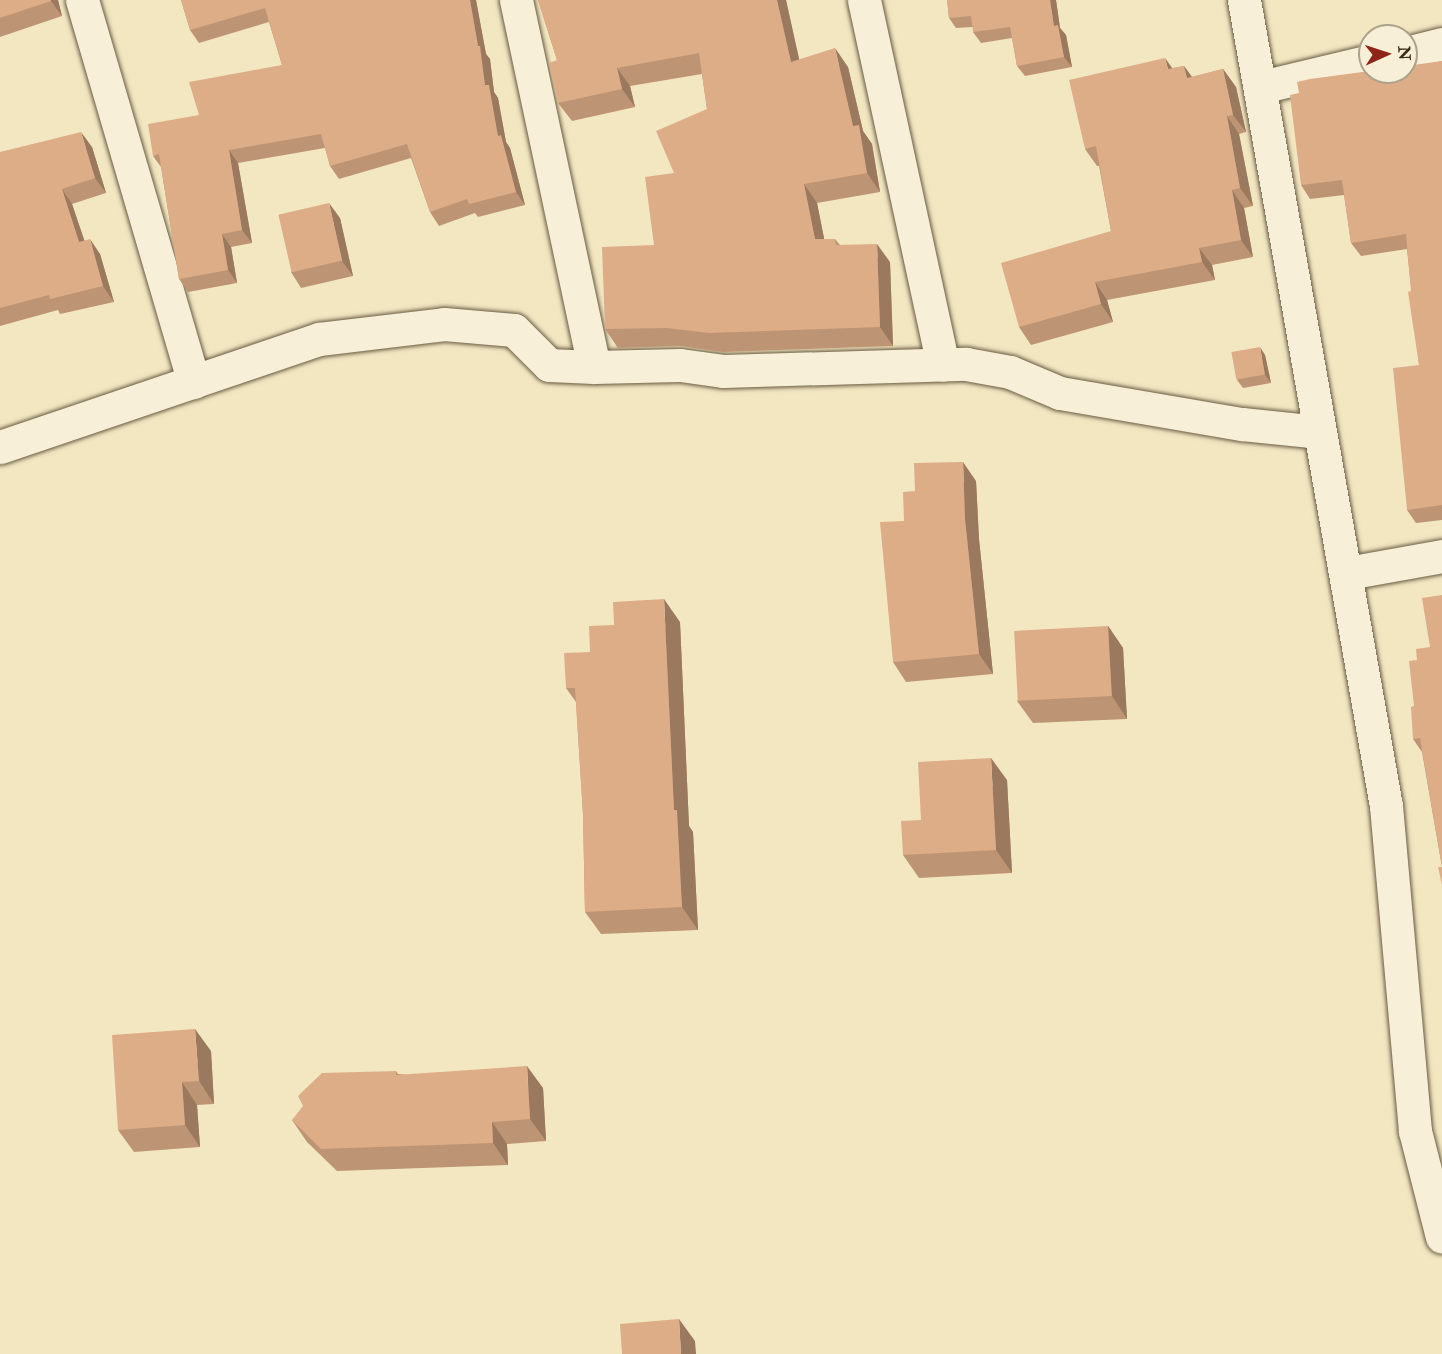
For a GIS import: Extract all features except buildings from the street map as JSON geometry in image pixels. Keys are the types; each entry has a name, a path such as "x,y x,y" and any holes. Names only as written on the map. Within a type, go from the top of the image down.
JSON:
{"street":[{"path":"82,0 194,382"},
{"path":"516,0 594,367"},
{"path":"864,0 943,365"},
{"path":"1244,0 1261,87 1319,432 1347,573 1386,806 1442,1237"},
{"path":"1418,50 1442,44"},
{"path":"1261,87 1358,64"},
{"path":"0,447 319,339 444,324 514,330 549,365 594,367 680,365 723,371 966,364 1010,372 1060,393 1242,424 1319,432"},
{"path":"1347,573 1442,556"}]}
